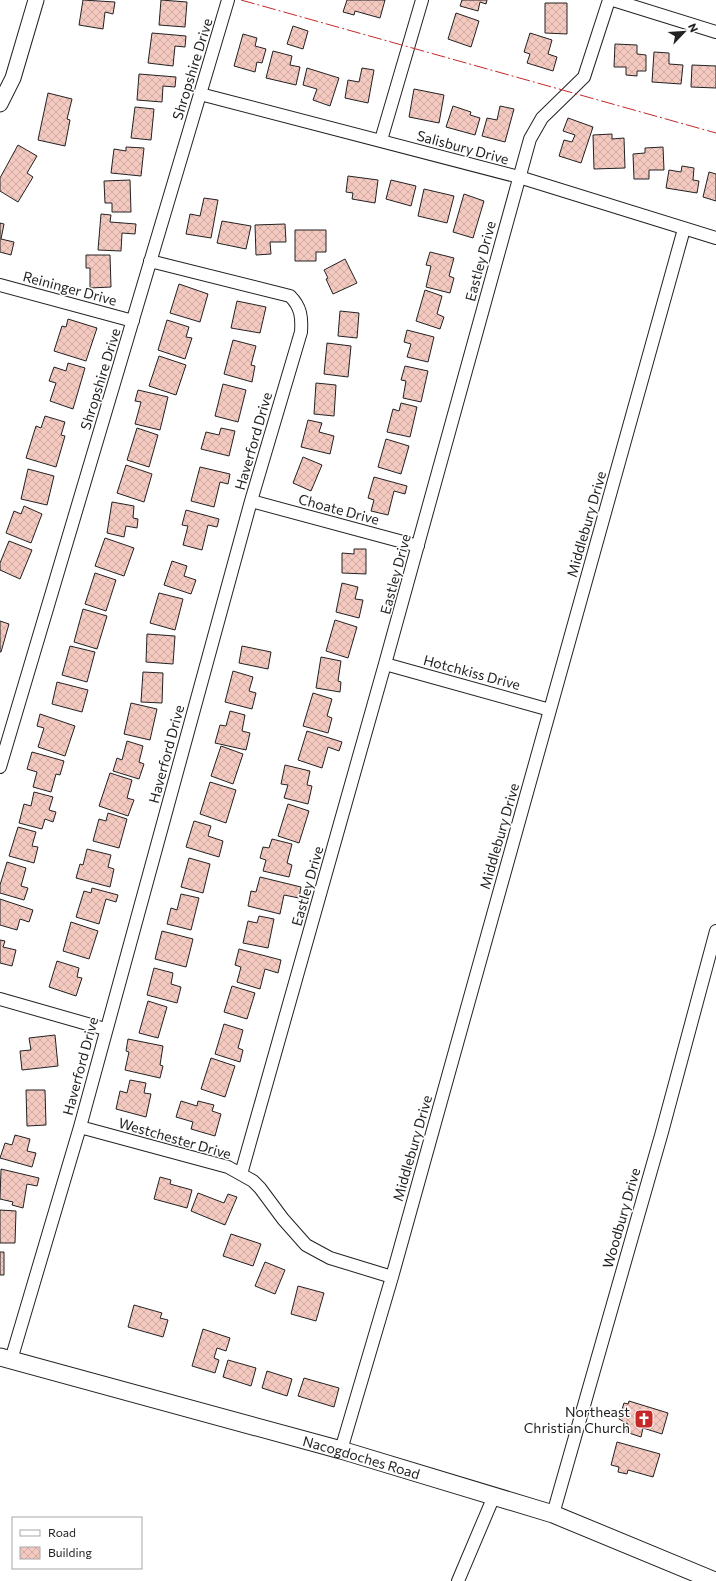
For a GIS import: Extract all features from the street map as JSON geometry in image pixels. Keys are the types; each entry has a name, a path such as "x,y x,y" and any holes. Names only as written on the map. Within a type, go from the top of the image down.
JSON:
{"main road":[{"name":"Nacogdoches Road","path":"5,1359 341,1450 553,1514 715,1581"}],"street":[{"path":"0,104 13,78 36,0"},
{"name":"Shropshire Drive","path":"1,762 228,0"},
{"path":"380,140 422,0"},
{"name":"Eastley Drive","path":"241,1174 418,546 530,139 542,118 584,77 609,0"},
{"path":"613,0 716,32"},
{"name":"Salisbury Drive","path":"200,94 519,177 716,238"},
{"name":"Middlebury Drive","path":"341,1450 392,1277 684,229"},
{"name":"Haverford Drive","path":"5,1359 80,1127 105,1029 251,501 301,332 302,315 295,301 290,296 150,261"},
{"name":"Reininger Drive","path":"0,285 133,321"},
{"name":"Choate Drive","path":"251,501 418,546"},
{"name":"Hotchkiss Drive","path":"385,664 550,710"},
{"name":"Woodbury Drive","path":"553,1514 662,1132 716,931"},
{"path":"0,999 105,1029"},
{"name":"Westchester Drive","path":"80,1127 228,1166 260,1188 283,1219 306,1245 330,1258 392,1277"},
{"path":"458,1581 494,1496"}],"building":[{"path":"83,0 115,2 113,14 105,12 103,29 79,25"},
{"path":"161,0 187,2 185,27 159,25"},
{"path":"347,0 385,0 380,18 355,11 354,15 343,12"},
{"path":"462,0 487,0 486,4 480,2 478,11 460,6"},
{"path":"545,3 567,3 567,34 545,33"},
{"path":"456,13 479,21 471,47 448,39"},
{"path":"293,26 308,31 303,49 287,44"},
{"path":"152,33 186,36 185,47 175,46 173,66 148,63"},
{"path":"530,33 552,40 548,54 557,57 553,71 527,63 530,54 524,52"},
{"path":"243,34 257,38 255,46 266,49 262,63 257,62 255,72 234,66"},
{"path":"615,44 637,45 637,54 646,55 646,71 637,71 637,76 626,75 626,67 614,67"},
{"path":"273,51 292,56 290,65 300,67 296,85 266,78"},
{"path":"654,52 669,53 669,64 683,65 681,84 652,82"},
{"path":"692,65 716,66 716,88 691,87"},
{"path":"307,68 339,78 330,106 313,100 317,89 303,85"},
{"path":"362,68 374,70 368,103 345,98 348,80 359,82"},
{"path":"139,74 176,77 175,87 163,86 162,102 137,100"},
{"path":"414,89 444,95 439,123 409,117"},
{"path":"48,93 72,99 67,119 70,120 65,146 38,140"},
{"path":"453,106 471,112 470,115 480,118 475,135 446,127"},
{"path":"500,106 514,109 505,142 482,136 487,118 497,120"},
{"path":"135,107 154,109 151,140 131,138"},
{"path":"568,118 593,127 581,163 559,156 564,140 572,142 575,135 563,131"},
{"path":"612,134 612,139 624,138 625,168 594,169 593,135"},
{"path":"18,145 37,156 27,173 33,177 18,202 0,191 0,178"},
{"path":"126,147 144,148 141,176 111,173 114,149 126,151"},
{"path":"663,147 664,170 649,170 649,179 634,179 633,154 645,153 645,148"},
{"path":"682,166 694,168 693,180 699,181 697,193 666,188 669,170 681,172"},
{"path":"709,172 716,174 716,201 703,197"},
{"path":"348,176 378,180 375,203 352,199 353,193 346,192"},
{"path":"130,180 131,212 112,212 112,203 105,203 104,181"},
{"path":"391,180 416,186 411,206 386,199"},
{"path":"424,189 454,196 447,223 418,216"},
{"path":"464,194 484,201 473,238 453,232"},
{"path":"204,198 218,200 211,238 186,234 190,214 200,216"},
{"path":"101,214 111,215 110,222 136,224 135,234 122,233 121,251 98,250"},
{"path":"222,221 251,226 246,249 217,243"},
{"path":"0,223 4,224 1,239 14,242 11,255 0,252"},
{"path":"285,224 286,242 270,242 271,254 256,255 255,225"},
{"path":"295,230 326,230 326,252 316,252 316,261 295,261"},
{"path":"430,252 454,258 449,276 454,278 450,293 426,287 431,266 426,265"},
{"path":"86,255 110,255 111,287 90,288 90,268 86,268"},
{"path":"345,259 357,283 333,294 326,279 328,278 324,270"},
{"path":"179,284 208,294 200,322 170,313"},
{"path":"425,290 442,296 437,314 444,317 440,329 416,321"},
{"path":"237,301 266,307 260,333 231,328"},
{"path":"340,311 359,313 357,338 338,336"},
{"path":"68,319 97,328 86,361 54,351 62,326 66,327"},
{"path":"167,320 189,327 186,337 192,338 185,359 158,350"},
{"path":"407,330 434,337 428,362 407,357 411,344 404,342"},
{"path":"233,340 256,346 251,365 255,366 252,382 224,374"},
{"path":"327,343 351,346 348,377 324,374"},
{"path":"159,356 186,365 176,395 149,386"},
{"path":"68,363 85,368 73,409 50,401 56,383 49,381 54,367 66,371"},
{"path":"405,366 428,371 421,402 403,398 406,381 401,380"},
{"path":"316,383 336,385 334,416 314,414"},
{"path":"223,384 246,390 238,422 215,416"},
{"path":"138,390 168,397 160,430 135,424 141,402 135,401"},
{"path":"401,403 417,407 410,437 387,432 393,409 399,411"},
{"path":"45,416 65,422 61,435 65,436 56,467 26,458 36,426 41,428"},
{"path":"308,420 322,423 319,432 334,436 330,454 301,447"},
{"path":"137,428 158,435 149,467 127,460"},
{"path":"221,428 235,431 229,456 201,449 206,432 219,435"},
{"path":"386,439 409,446 401,474 378,467"},
{"path":"303,457 322,465 311,491 293,483"},
{"path":"126,465 152,474 144,502 117,493"},
{"path":"200,467 230,474 228,484 220,482 214,507 191,501"},
{"path":"28,469 54,476 47,505 21,499"},
{"path":"374,477 407,486 405,494 394,491 388,515 371,511 374,500 368,498"},
{"path":"112,502 134,506 133,518 138,519 137,528 126,526 124,537 107,533"},
{"path":"24,506 42,514 31,543 6,533 14,511 21,514"},
{"path":"186,510 219,519 217,527 208,525 202,550 183,545 188,526 182,525"},
{"path":"105,538 134,548 124,576 95,566"},
{"path":"9,541 32,550 20,579 0,570 0,563"},
{"path":"354,549 366,549 366,574 342,573 342,553 354,554"},
{"path":"172,561 187,566 184,576 196,580 191,594 164,585"},
{"path":"95,573 116,580 106,611 85,604"},
{"path":"342,583 358,587 355,599 363,600 359,618 336,612"},
{"path":"159,593 183,599 175,630 150,623"},
{"path":"83,609 107,616 97,649 74,642"},
{"path":"335,620 357,627 348,658 326,651"},
{"path":"0,621 9,624 1,652 0,652"},
{"path":"147,634 175,636 173,664 146,662"},
{"path":"70,646 95,652 87,682 62,675"},
{"path":"242,646 271,652 268,669 239,663"},
{"path":"321,657 341,661 338,681 341,682 340,692 316,688"},
{"path":"233,671 253,677 249,691 256,693 252,709 225,702"},
{"path":"143,672 163,673 162,703 141,702"},
{"path":"57,682 88,690 82,712 52,704"},
{"path":"313,693 332,699 327,716 332,718 328,733 303,726"},
{"path":"131,703 157,709 150,740 124,734"},
{"path":"230,711 245,715 242,731 250,733 246,750 215,743 220,725 226,726"},
{"path":"40,714 75,726 65,756 38,747 44,728 37,726"},
{"path":"307,731 342,742 339,751 328,747 322,768 298,760"},
{"path":"127,741 143,746 139,762 144,764 139,779 113,771 117,758 122,760"},
{"path":"221,746 243,754 233,784 211,776"},
{"path":"32,752 64,761 60,775 56,774 51,792 33,787 37,772 27,769"},
{"path":"285,765 310,771 307,785 312,786 308,804 284,798 288,785 281,784"},
{"path":"110,773 132,780 127,798 134,800 128,816 99,806"},
{"path":"210,782 236,790 226,823 200,814"},
{"path":"34,792 53,797 49,810 56,812 53,822 45,819 42,829 19,823 24,804 31,806"},
{"path":"288,804 309,811 299,843 278,836"},
{"path":"108,813 127,819 119,848 93,841 99,819 106,821"},
{"path":"194,821 211,826 208,836 223,841 219,857 186,847"},
{"path":"18,827 36,832 32,846 38,847 34,863 9,856"},
{"path":"272,839 292,844 287,863 292,865 289,877 263,871 266,860 260,858 263,847 269,848"},
{"path":"87,849 111,855 108,867 114,869 110,887 76,878 80,864 83,865"},
{"path":"189,858 210,864 203,893 181,887"},
{"path":"7,862 26,868 21,886 28,888 24,900 0,893 0,885"},
{"path":"260,877 301,887 299,898 284,895 280,914 248,906 251,891 256,892"},
{"path":"92,888 118,895 116,902 106,899 99,924 76,917 84,891 91,893"},
{"path":"181,894 199,898 191,930 167,924 171,908 177,910"},
{"path":"0,899 33,910 29,922 20,919 17,930 0,925"},
{"path":"259,916 274,919 268,948 243,943 248,921 257,923"},
{"path":"71,922 98,931 89,959 63,951"},
{"path":"162,931 193,939 186,967 155,959"},
{"path":"0,940 5,941 3,947 16,950 12,966 0,963"},
{"path":"239,949 281,960 278,973 265,969 260,989 237,982 241,967 235,965"},
{"path":"57,961 79,968 77,977 82,978 76,996 49,987"},
{"path":"154,968 173,973 171,984 181,987 177,1003 147,995"},
{"path":"232,986 255,993 247,1019 224,1012"},
{"path":"148,1001 167,1007 158,1038 139,1033"},
{"path":"224,1024 243,1030 238,1048 243,1050 240,1062 215,1054"},
{"path":"55,1035 58,1066 22,1070 20,1051 31,1050 29,1038"},
{"path":"128,1039 163,1046 160,1065 163,1066 160,1078 125,1070 129,1052 126,1051"},
{"path":"211,1058 235,1066 225,1097 201,1089"},
{"path":"130,1080 146,1083 144,1093 151,1094 146,1117 116,1109 120,1091 127,1093"},
{"path":"26,1090 45,1090 46,1125 27,1126"},
{"path":"181,1101 197,1106 198,1101 214,1105 212,1111 221,1114 215,1136 191,1129 193,1122 176,1117"},
{"path":"15,1135 30,1139 27,1151 36,1153 32,1167 0,1158 5,1143 12,1145"},
{"path":"1,1169 39,1178 37,1186 27,1184 23,1208 12,1205 13,1202 0,1199"},
{"path":"160,1177 171,1180 170,1184 192,1190 187,1208 154,1199"},
{"path":"198,1193 224,1203 228,1194 237,1197 225,1225 191,1211"},
{"path":"0,1210 16,1211 15,1243 0,1243"},
{"path":"231,1234 261,1244 253,1266 223,1256"},
{"path":"0,1252 4,1252 4,1275 0,1275"},
{"path":"265,1262 285,1270 275,1294 255,1286"},
{"path":"298,1286 324,1293 316,1321 291,1314"},
{"path":"134,1305 162,1313 160,1318 168,1320 163,1337 128,1327"},
{"path":"203,1329 230,1338 226,1351 217,1348 214,1358 219,1360 215,1373 192,1366"},
{"path":"228,1360 256,1368 251,1386 223,1377"},
{"path":"267,1371 292,1379 287,1396 262,1388"},
{"path":"304,1378 339,1388 334,1407 298,1396"},
{"name":"Northeast Christian Church","path":"629,1401 668,1413 662,1434 643,1428 641,1437 626,1432 628,1424 619,1419 624,1403 628,1404"},
{"path":"617,1442 660,1454 653,1477 628,1470 627,1474 618,1472 619,1467 611,1465"}],"power":[{"path":"241,0 716,133"}],"place":[{"name":"Northeast Christian Church","path":"644,1419"}]}
